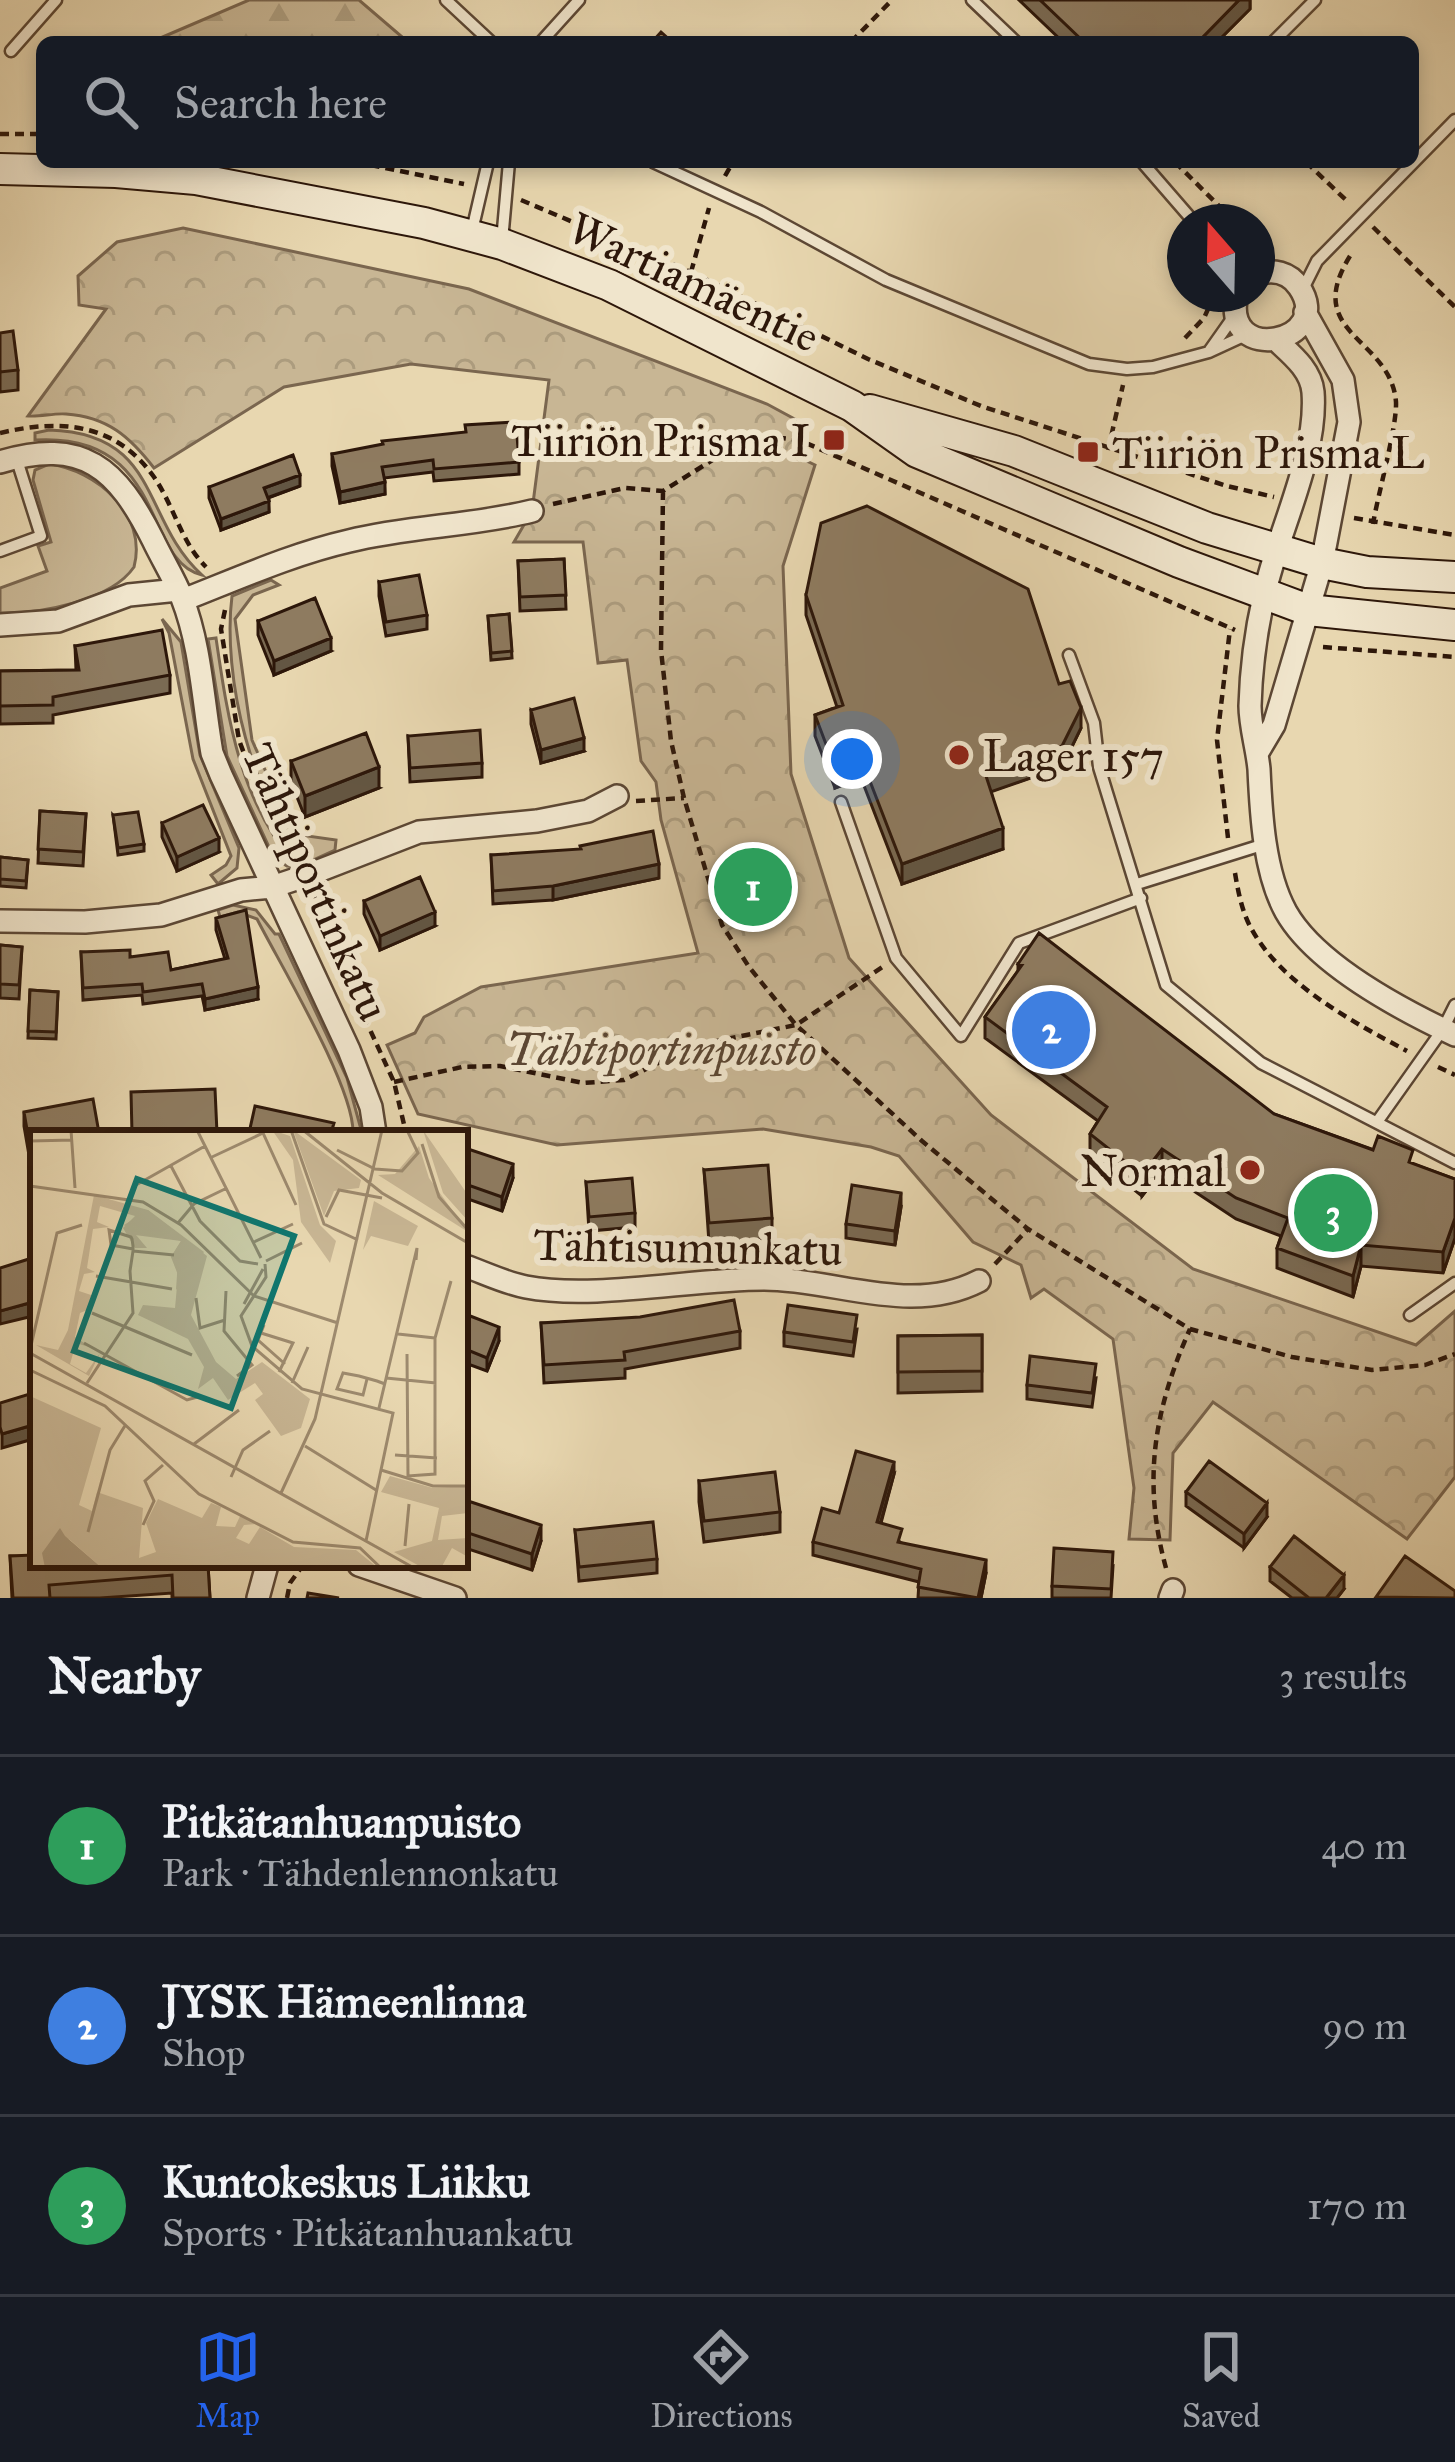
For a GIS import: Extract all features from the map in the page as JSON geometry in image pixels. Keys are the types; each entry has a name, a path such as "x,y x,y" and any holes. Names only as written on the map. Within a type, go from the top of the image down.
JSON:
{"main road":[{"name":"Wartiamäentie","path":"0,169 196,179 295,196 502,244 608,285 852,406 917,452 1264,596 1308,610 1455,625"},
{"name":"Wartiamäentie","path":"852,406 1014,451 1207,528 1322,563 1367,572 1455,577"}],"street":[{"path":"1258,752 1274,725 1322,563 1348,405 1343,380 1296,282 1275,275"},
{"path":"1239,312 1248,334 1277,340 1295,330 1304,302"},
{"path":"1277,340 1307,373 1312,392 1310,439 1276,549 1257,634 1250,710 1267,844 1286,912 1306,938 1369,988 1449,1032"},
{"name":"Tähtiportinkatu","path":"8,459 63,453 106,470 137,509 180,595 212,753 349,1050 371,1107 375,1130"},
{"path":"0,625 58,622 129,595 180,595 218,586 345,541 532,511"},
{"path":"0,921 128,920 189,908 241,890 272,887 418,832 538,821 588,811 617,796"},
{"name":"Tähtisumunkatu","path":"468,1267 526,1287 576,1290 768,1279 917,1298 954,1294 979,1281"},
{"path":"258,1598 266,1568"},
{"path":"368,1568 454,1598"}],"lane":[{"path":"11,51 56,0"},
{"path":"446,0 485,36"},
{"path":"547,36 580,0"},
{"path":"972,0 1010,36"},
{"path":"1279,36 1315,0"},
{"path":"1419,157 1455,120"},
{"path":"471,236 487,168"},
{"path":"502,244 508,168"},
{"path":"665,168 760,212 886,280 1089,364 1153,367 1208,352 1248,334"},
{"path":"1151,168 1180,204"},
{"path":"1304,302 1317,261 1408,168"},
{"path":"1275,271 1317,261"},
{"path":"1208,352 1231,312"},
{"path":"0,551 41,536 8,459"},
{"path":"1070,655 1094,723 1099,766 1166,985 1261,1063 1455,1163"},
{"path":"841,802 896,958 961,1036 1019,943 1141,898"},
{"path":"1137,884 1267,844"},
{"path":"1377,1122 1449,1032 1455,1005"},
{"path":"1410,1315 1455,1283"}],"path":[{"path":"857,36 892,0"},
{"path":"0,134 36,134"},
{"path":"390,168 482,190"},
{"path":"691,272 715,193 730,168"},
{"path":"1181,168 1217,204"},
{"path":"1312,168 1455,307"},
{"path":"506,196 538,204 868,359 981,406 1227,486 1291,501"},
{"path":"1360,243 1336,284 1333,304 1342,324 1392,383 1396,406 1373,524"},
{"path":"0,433 51,424 80,425 128,452 153,476 193,555 218,586 225,609 221,629 239,740 276,829 286,847 302,860 316,892 316,912 394,1082 405,1130"},
{"path":"803,441 808,427"},
{"path":"1064,444 1067,434"},
{"path":"532,511 625,488 663,491 738,444 772,437 803,441 1187,612 1257,634"},
{"path":"1106,459 1109,448"},
{"path":"869,468 872,459"},
{"path":"663,491 662,671 684,798 722,925 796,1025 922,1141 1028,1229 1190,1329 1292,1357 1372,1370 1425,1365 1455,1354"},
{"path":"1334,511 1373,524 1455,535"},
{"path":"1297,642 1455,657"},
{"path":"617,796 650,803 684,798"},
{"path":"394,1082 462,1067 500,1066 584,1083 624,1080 692,1046 796,1025 896,958"},
{"path":"979,1281 1028,1229"},
{"path":"1171,1594 1156,1529 1154,1456 1167,1380 1190,1329"},
{"path":"287,1598 300,1568"}],"green space":[{"path":"249,0 359,0 401,36 165,36"},
{"name":"Tähtiportinpuisto","path":"183,228 469,289 767,404 802,423 792,454 815,465 783,566 791,774 849,958 991,1115 1193,1269 1416,1345 1455,1311 1455,1477 1407,1539 1213,1402 1173,1453 1170,1540 1129,1539 1134,1488 1113,1339 1044,1289 1031,1298 1021,1265 973,1242 899,1156 763,1129 557,1145 418,1114 387,1045 415,1033 424,1017 481,987 698,953 661,820 656,782 641,761 627,660 598,663 583,542 514,542 532,511 549,380 411,364 284,387 154,468 127,438 94,419 66,414 28,416 106,309 79,305 78,276 117,242"},
{"path":"35,433 85,435 112,446 131,463 168,530 202,575 183,565 130,476 109,456 78,443 35,440"},
{"path":"49,464 84,475 114,498 133,529 134,567 92,597 53,608 0,613 0,588 47,571 38,546 51,542 33,480 35,470"},
{"path":"271,580 279,585 253,595 235,619 252,740 293,834 336,840 335,850 313,860 291,837 273,808 257,774 237,700 232,596"},
{"path":"162,619 181,642 200,755 239,848 237,868 218,884 211,875 231,856 193,759 169,633"},
{"path":"216,638 232,730 250,788 262,816 298,867 274,858 227,756 208,639"},
{"path":"233,905 256,910 279,934 347,1078 361,1130 353,1130 329,1057 257,919 238,912 220,917 218,910"}],"building":[{"path":"1040,0 1239,0 1204,36 1078,36"},
{"path":"13,331 18,370 0,372 0,333"},
{"path":"516,422 519,462 434,469 433,460 382,467 385,482 340,492 332,454 382,441 466,432 465,425"},
{"path":"293,455 300,475 264,488 269,501 221,519 209,487"},
{"path":"867,506 1028,589 1059,684 1070,681 1081,708 1062,746 985,773 1003,828 902,864 861,758 835,768 815,715 843,705 806,595 821,523"},
{"path":"564,559 566,595 520,597 518,561"},
{"path":"419,575 427,615 386,622 379,582"},
{"path":"315,598 331,638 274,661 258,621"},
{"path":"509,614 512,651 491,653 488,616"},
{"path":"162,630 170,675 53,697 53,705 0,706 0,671 79,670 75,646"},
{"path":"574,698 584,738 541,750 531,710"},
{"path":"480,730 482,763 410,768 408,736"},
{"path":"366,733 379,767 305,796 291,761"},
{"path":"203,805 219,838 177,857 162,823"},
{"path":"40,811 86,814 83,852 38,849"},
{"path":"138,812 144,844 118,848 113,815"},
{"path":"653,831 659,864 553,886 493,891 491,855 581,849"},
{"path":"0,857 28,860 26,881 0,879"},
{"path":"420,877 435,912 380,936 364,901"},
{"path":"246,910 258,987 205,999 202,984 143,992 142,984 83,988 81,952 130,950 130,957 168,952 171,970 228,958 216,918"},
{"path":"1039,933 1274,1114 1373,1150 1378,1136 1413,1150 1409,1162 1455,1179 1455,1218 1443,1252 1361,1245 1353,1276 1277,1248 1288,1218 1236,1198 1162,1149 1142,1175 1090,1134 1107,1107 985,1017"},
{"path":"0,945 22,947 19,985 0,984"},
{"path":"30,990 58,992 56,1032 28,1031"},
{"path":"215,1089 217,1130 132,1130 131,1092"},
{"path":"93,1099 98,1130 30,1130 30,1147 24,1112"},
{"path":"255,1106 334,1123 332,1130 250,1130"},
{"path":"468,1149 513,1164 502,1197 468,1185"},
{"path":"768,1165 772,1218 709,1223 704,1170"},
{"path":"632,1178 635,1213 589,1217 586,1182"},
{"path":"852,1185 901,1193 895,1231 846,1224"},
{"path":"29,1259 30,1303 0,1311 0,1268"},
{"path":"734,1300 740,1331 624,1352 625,1360 544,1365 541,1323 640,1317"},
{"path":"788,1305 857,1315 853,1342 784,1332"},
{"path":"468,1315 499,1327 487,1358 468,1350"},
{"path":"982,1335 982,1371 898,1372 898,1336"},
{"path":"1030,1356 1096,1364 1092,1393 1027,1385"},
{"path":"30,1394 30,1426 2,1434 0,1403"},
{"path":"856,1451 894,1462 877,1522 902,1529 898,1542 986,1560 978,1598 918,1587 921,1569 813,1542 822,1508 839,1513"},
{"path":"1209,1461 1267,1503 1244,1534 1186,1492"},
{"path":"775,1472 780,1512 704,1521 699,1481"},
{"path":"468,1501 541,1525 532,1554 468,1533"},
{"path":"653,1522 657,1559 579,1567 575,1530"},
{"path":"1294,1536 1344,1575 1326,1598 1309,1598 1270,1567"},
{"path":"1054,1548 1113,1552 1111,1589 1052,1586"},
{"path":"30,1555 30,1568 208,1568 210,1598 173,1598 172,1575 49,1585 50,1598 13,1598 10,1556"},
{"path":"1405,1556 1455,1591 1455,1598 1376,1597"}],"place":[{"name":"Tiiriön Prisma I","path":"834,440"},
{"name":"Tiiriön Prisma L","path":"1088,452"},
{"name":"Lager 157","path":"959,755"},
{"name":"Pitkätanhuanpuisto","path":"753,887"},
{"name":"JYSK Hämeenlinna","path":"1051,1030"},
{"name":"Normal","path":"1250,1170"},
{"name":"Kuntokeskus Liikku","path":"1333,1213"}]}
